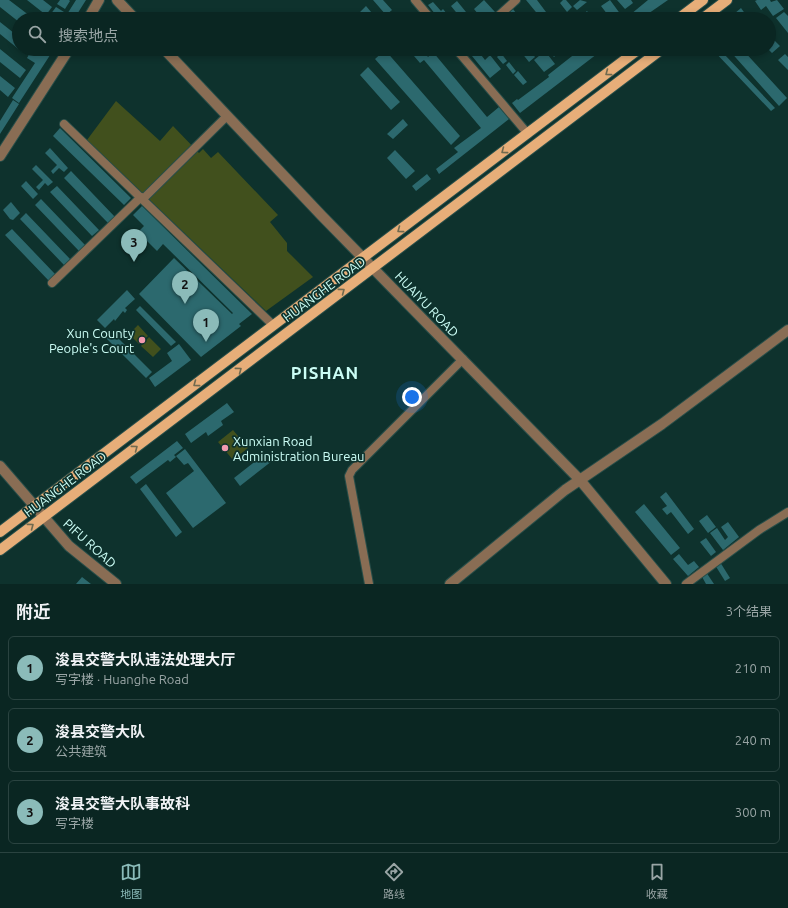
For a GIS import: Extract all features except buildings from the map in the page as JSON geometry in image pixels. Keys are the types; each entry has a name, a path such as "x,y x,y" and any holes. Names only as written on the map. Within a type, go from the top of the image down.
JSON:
{"main road":[{"path":"687,12 703,0"},
{"path":"711,12 727,0"},
{"name":"HUANGHE ROAD","path":"0,532 630,56"},
{"name":"HUANGHE ROAD","path":"0,550 653,56"}],"street":[{"path":"92,12 100,0"},
{"path":"117,0 128,12"},
{"path":"414,0 425,12"},
{"path":"503,12 516,0"},
{"path":"0,156 64,56"},
{"name":"HUAIYU ROAD","path":"171,56 363,258 580,480 666,584"},
{"path":"463,56 528,134"},
{"path":"52,283 227,116"},
{"path":"64,124 273,326"},
{"path":"450,584 565,490 662,424 786,335"},
{"path":"369,584 349,476 352,470 462,359"},
{"name":"PIFU ROAD","path":"0,466 69,546 116,584"},
{"path":"686,584 759,530 788,512"}],"green space":[{"path":"116,101 160,141 173,126 199,153 203,149 211,158 218,152 278,215 270,222 287,243 287,251 313,277 266,311 87,140"},
{"path":"138,325 148,336 139,344 129,334"},
{"path":"149,337 161,349 153,357 141,346"},
{"path":"233,430 248,448 233,460 218,442"}],"place":[{"name":"浚县交警大队事故科","path":"134,262"},
{"name":"浚县交警大队","path":"185,304"},
{"name":"Xun County People's Court","path":"142,340"},
{"name":"浚县交警大队违法处理大厅","path":"206,342"},
{"name":"Xunxian Road Administration Bureau","path":"225,448"}],"district":[{"name":"PISHAN","path":"325,372"}]}
